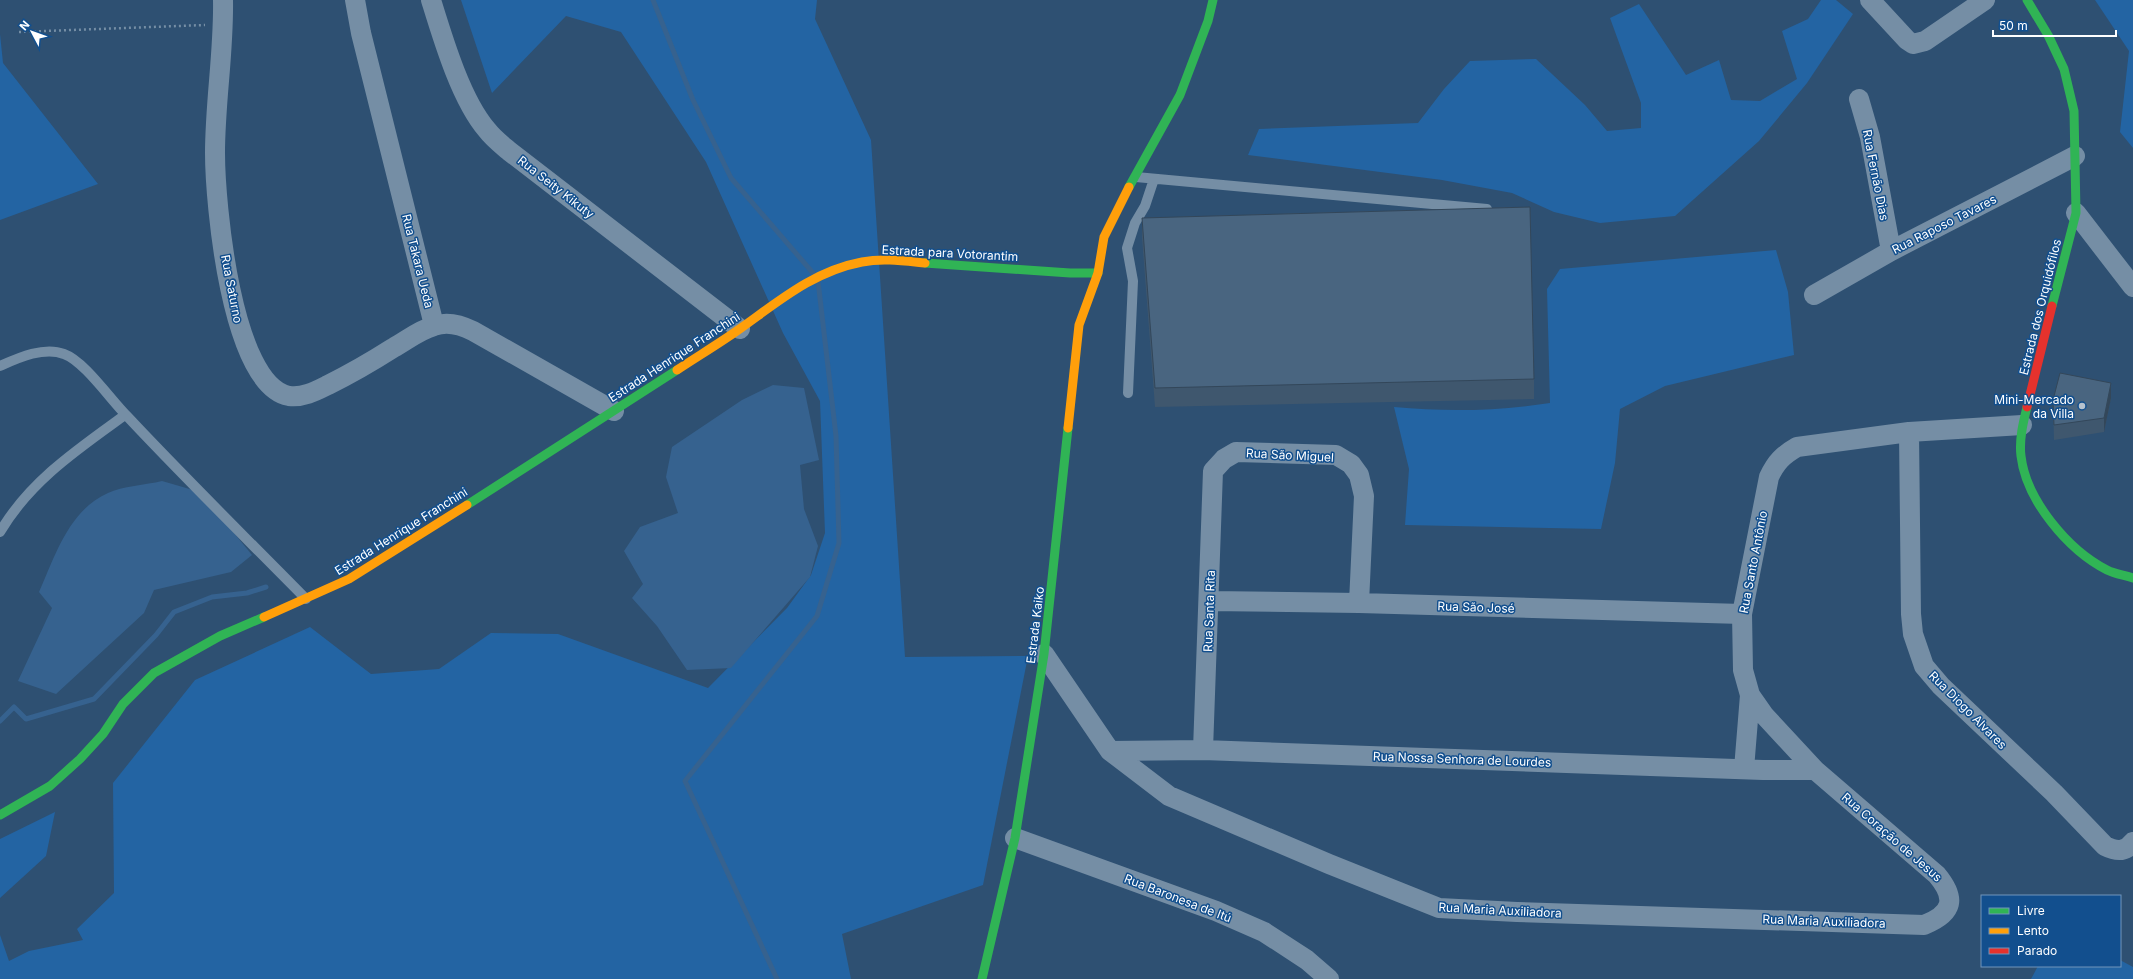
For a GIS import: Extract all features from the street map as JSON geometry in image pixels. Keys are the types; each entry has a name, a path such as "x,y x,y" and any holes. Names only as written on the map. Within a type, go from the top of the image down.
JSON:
{"street":[{"name":"Rua Saturno","path":"223,0 223,24 215,153 219,221 243,339 251,360 261,377 275,392 290,396 311,393 352,374 414,335 434,325"},
{"name":"Rua Takara Ueda","path":"355,0 361,32 434,325"},
{"name":"Rua Seity Kikuty","path":"431,0 439,28 471,108 487,131 509,151 740,329"},
{"name":"Estrada Kaiko","path":"982,979 1015,838 1044,654 1079,325 1098,273 1104,237 1119,205 1136,177 1180,95 1208,21 1213,0"},
{"path":"1870,0 1907,40 1913,44 1925,41 1985,0"},
{"name":"Estrada dos Orquidófilos","path":"2027,0 2048,35 2064,69 2074,112 2076,213 2022,425 2021,458 2032,492 2055,526 2105,569 2133,578"},
{"name":"Rua Fernão Dias","path":"1858,99 1870,137 1891,251"},
{"name":"Rua Raposo Tavares","path":"1814,295 1891,251 2075,156"},
{"path":"2076,213 2133,287"},
{"name":"Estrada para Votorantim","path":"766,311 787,294 807,281 832,270 862,262 888,260 1070,273 1098,273"},
{"name":"Estrada Henrique Franchini","path":"0,815 50,786 80,759 103,734 123,704 154,673 220,636 349,579 614,411 766,311"},
{"path":"434,325 455,324 473,331 614,411"},
{"path":"1908,432 2022,425"},
{"name":"Rua Santo Antônio","path":"1815,770 1764,715 1750,694 1743,670 1742,614 1769,477 1775,464 1784,454 1797,447 1908,432"},
{"name":"Rua Diogo Alvares","path":"1908,432 1911,614 1913,634 1924,666 1941,686 2054,793 2105,846 2114,850 2122,850 2133,842"},
{"name":"Rua São Miguel","path":"1213,471 1224,459 1236,452 1336,455 1351,464 1359,475 1364,496 1359,603"},
{"name":"Rua Santa Rita","path":"1203,750 1213,471"},
{"name":"Rua São José","path":"1209,601 1359,603 1742,614"},
{"name":"Rua Maria Auxiliadora","path":"1044,654 1110,751 1168,796 1329,864 1439,908 1517,912 1924,924"},
{"path":"1744,769 1750,694"},
{"name":"Rua Nossa Senhora de Lourdes","path":"1110,751 1203,750 1744,769 1815,770"},
{"name":"Rua Coração de Jesus","path":"1815,770 1938,875 1947,887 1950,899 1946,911 1936,920 1924,924"},
{"name":"Rua Baronesa de Itú","path":"1015,838 1216,911 1264,932 1301,955 1330,979"}],"lane":[{"path":"1136,177 1487,209"},
{"path":"1128,393 1133,281 1127,248 1135,223 1145,206 1154,179"},
{"path":"0,366 16,359 48,351 64,354 79,363 125,415 306,599"},
{"path":"0,532 12,511 37,483 70,454 125,415"}],"path":[{"path":"19,32 223,24"}],"shaded area":[{"path":"461,0 817,0 815,19 871,140 905,657 1028,656 983,885 842,934 851,979 0,979 0,935 9,961 29,951 83,940 77,929 114,893 113,783 195,680 310,627 371,674 439,669 491,633 558,634 708,688 787,608 811,575 825,533 820,401 783,333 706,162 621,32 566,16 492,93"},
{"path":"1821,0 1836,0 1853,14 1807,83 1759,141 1675,216 1600,223 1554,212 1512,193 1442,180 1248,155 1259,129 1418,123 1444,89 1470,61 1536,59 1585,105 1607,131 1641,128 1641,103 1610,18 1639,4 1686,75 1719,60 1731,100 1760,101 1797,79 1782,31 1808,19"},
{"path":"2095,0 2133,0 2133,148 2120,132 2129,51"},
{"path":"0,34 3,63 98,184 0,220"},
{"path":"1776,250 1788,292 1794,355 1665,386 1620,409 1615,463 1601,529 1405,525 1409,469 1394,407 1433,410 1472,410 1511,408 1550,403 1547,289 1560,269"},
{"path":"773,385 804,388 819,460 800,465 804,509 818,546 810,577 731,668 687,670 657,626 632,598 643,584 624,551 640,527 678,513 666,477 672,447 742,400"},
{"path":"162,481 193,490 225,522 252,555 231,572 154,590 144,613 56,694 18,681 52,608 39,592 58,549 73,522 94,501 108,493 127,487"},
{"path":"55,812 46,856 0,898 0,839"},
{"path":"2121,961 2133,967 2133,979 2031,979 2037,967 2121,967"}],"building":[{"path":"1530,207 1534,379 1155,388 1142,218"},
{"name":"Mini-Mercado da Villa","path":"2060,373 2111,383 2104,418 2054,425 2053,400"}],"waterway":[{"path":"653,0 693,100 731,178 813,273"},
{"path":"777,979 685,781 817,616 839,543 836,436 818,281"},
{"path":"0,721 14,707 26,719 94,699 156,635 174,612 212,597 247,593 266,587"}],"traffic: fast":[{"path":"1129,187 1180,95 1208,21 1213,0"},
{"path":"2027,0 2048,35 2064,69 2074,111 2076,213 2052,306"},
{"path":"925,263 1070,273 1098,273"},
{"path":"467,505 677,370"},
{"path":"2027,407 2021,438 2021,456 2031,490 2040,506 2064,537 2092,561 2107,570 2133,578"},
{"path":"982,979 1015,838 1044,654 1068,428"},
{"path":"0,815 50,786 80,759 103,734 123,704 154,673 220,636 264,617"}],"traffic: slow":[{"path":"1068,428 1079,325 1098,273 1104,237 1129,187"},
{"path":"677,370 733,334 798,288 828,272 845,266 878,260 925,263"},
{"path":"264,617 349,579 467,505"}],"traffic: jam":[{"path":"2027,407 2052,306"}],"place":[{"name":"Mini-Mercado da Villa","path":"2082,406"}]}
